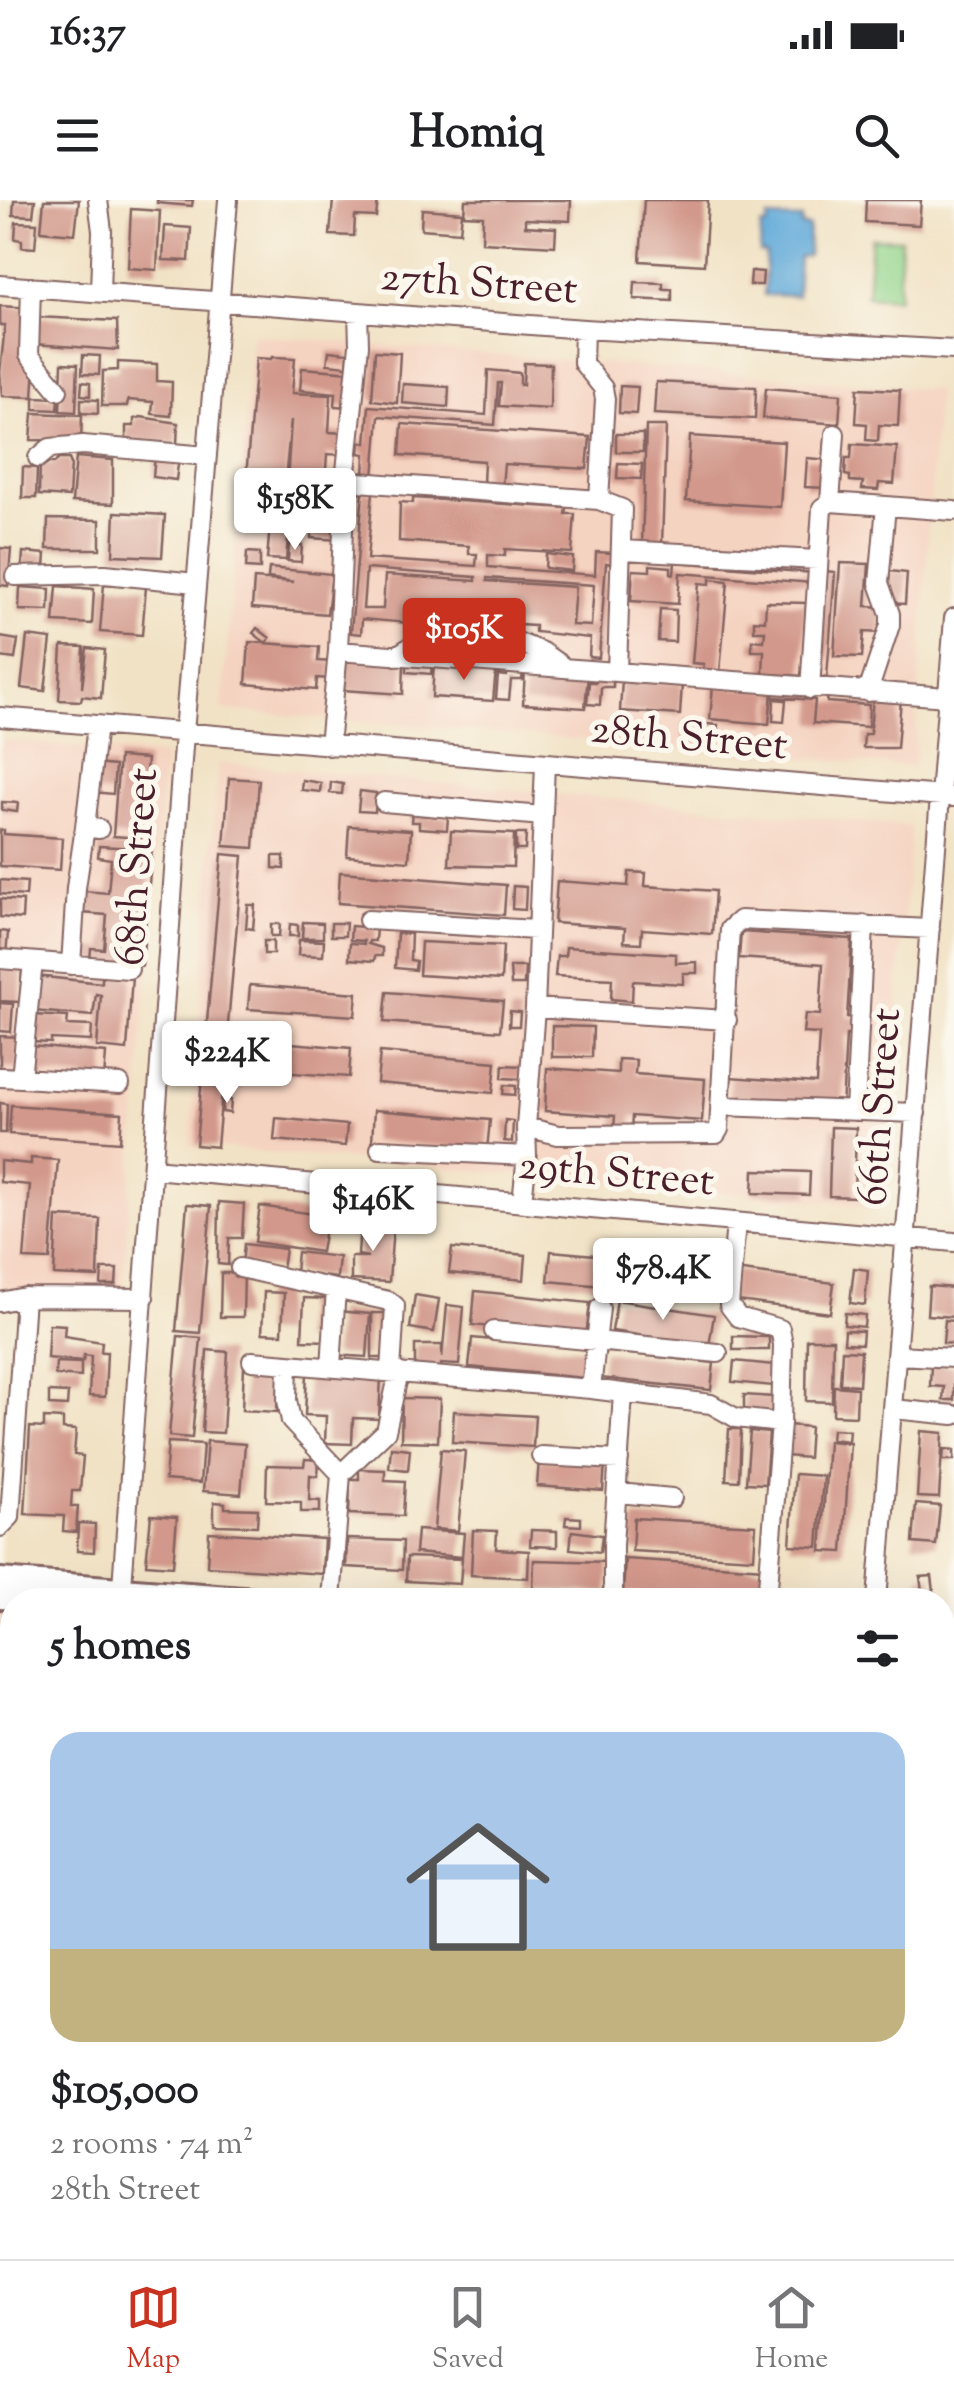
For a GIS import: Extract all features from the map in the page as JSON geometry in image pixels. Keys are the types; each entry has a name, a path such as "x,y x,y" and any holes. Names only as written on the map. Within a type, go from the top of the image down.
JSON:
{"street":[{"path":"98,200 102,232 100,292"},
{"name":"68th Street","path":"122,1588 184,733 228,200"},
{"name":"27th Street","path":"0,285 584,329 954,350"},
{"path":"31,287 30,354 58,390"},
{"path":"330,746 345,481 359,344 358,312"},
{"path":"584,329 583,362 602,388 605,400 599,500"},
{"path":"830,502 835,434"},
{"path":"38,458 50,448 83,445 207,456"},
{"path":"345,481 599,500 622,509 617,672"},
{"path":"810,689 822,508 830,502 954,511"},
{"path":"868,692 890,625 879,583 886,506"},
{"path":"622,550 818,560"},
{"path":"15,576 105,574 196,582"},
{"name":"66th Street","path":"878,1588 930,930 947,796 947,697 954,618"},
{"path":"396,656 424,638 452,632"},
{"path":"500,636 542,652 565,668"},
{"path":"338,651 947,697"},
{"name":"28th Street","path":"0,717 947,796"},
{"path":"70,965 76,888 92,828 97,726"},
{"path":"522,1202 545,764"},
{"path":"384,802 542,816"},
{"path":"526,1126 558,1135 710,1136 719,1128 730,929 735,923 752,918 930,930"},
{"path":"368,920 536,930"},
{"path":"855,1111 864,925"},
{"path":"0,959 129,969"},
{"path":"21,1078 33,962"},
{"path":"535,1008 727,1020"},
{"path":"0,1077 120,1084"},
{"path":"720,1106 916,1113"},
{"path":"380,1149 527,1156"},
{"name":"29th Street","path":"153,1169 954,1242"},
{"path":"736,1222 729,1304 738,1317 780,1329 783,1344 768,1588"},
{"path":"240,1268 388,1301 395,1306 395,1372 386,1430 342,1474 332,1588"},
{"path":"331,1366 336,1289"},
{"path":"0,1302 25,1297 144,1298"},
{"path":"0,1528 10,1516 8,1431 25,1297"},
{"path":"592,1388 600,1308"},
{"path":"494,1330 718,1352"},
{"path":"898,1355 954,1358"},
{"path":"252,1361 592,1388 711,1404 736,1418 780,1424"},
{"path":"288,1364 291,1421 342,1474"},
{"path":"614,1588 612,1545 623,1394"},
{"path":"893,1409 954,1415"},
{"path":"541,1456 618,1460"},
{"path":"618,1493 672,1498"}],"shaded area":[{"path":"252,335 937,390 914,767 222,710"},
{"path":"0,740 165,756 121,1307 0,1306"},
{"path":"218,763 911,826 882,1207 190,1145"}],"green space":[{"path":"871,238 901,239 898,298 867,296"}],"water":[{"path":"768,218 802,219 801,226 809,227 808,256 799,257 797,296 764,295 766,254 760,253 761,226 767,226"}],"building":[{"path":"14,200 35,200 33,216 13,215"},
{"path":"44,200 79,200 75,234 41,231"},
{"path":"157,200 193,200 192,206"},
{"path":"333,200 378,200 376,217 355,216 354,236 330,235"},
{"path":"465,200 571,200 570,221 525,219 525,226 556,228 555,246 482,242 483,216 464,215"},
{"path":"644,200 708,200 704,265 640,261"},
{"path":"866,200 921,200 919,225 865,222"},
{"path":"131,209 160,211 157,270 128,268"},
{"path":"422,209 462,212 460,232 421,229"},
{"path":"16,222 37,223 35,248 22,247 22,240 15,239"},
{"path":"165,226 191,228 189,261 163,260"},
{"path":"751,271 763,272 762,285 750,285"},
{"path":"635,282 663,283 663,289 672,289 672,301 634,299"},
{"path":"0,306 30,308 35,365 33,397 2,396 0,372 5,325 0,325"},
{"path":"36,317 117,321 118,350 34,344"},
{"path":"329,351 348,353 347,366 327,364"},
{"path":"375,351 400,353 397,403 372,400"},
{"path":"83,355 100,356 99,375 82,374"},
{"path":"256,358 295,358 292,393 331,395 329,432 345,433 343,455 327,454 323,514 292,513 292,502 286,501 291,420 282,511 259,509 259,502 244,501"},
{"path":"118,362 157,364 157,381 172,382 171,416 152,414 153,402 128,400 127,406 102,406 103,371 118,370"},
{"path":"62,363 78,364 76,412 60,411"},
{"path":"524,363 551,364 550,409 499,406 498,383 495,425 379,416 374,477 364,477 365,454 359,453 360,442 366,443 369,406 486,415 488,370 520,373 523,385"},
{"path":"302,368 352,372 350,407 335,406 336,393 300,390"},
{"path":"82,382 90,383 90,396 81,395"},
{"path":"656,382 756,387 755,419 654,414"},
{"path":"403,384 449,387 448,407 402,403"},
{"path":"620,386 638,387 636,414 619,413"},
{"path":"766,388 841,394 839,424 763,418"},
{"path":"858,388 900,390 898,426 879,425 878,441 866,440 867,424 856,423"},
{"path":"34,397 59,398 58,410 34,409"},
{"path":"81,399 98,400 98,414 81,413"},
{"path":"33,413 82,415 81,441 31,440"},
{"path":"134,419 178,423 177,444 126,440 126,426 134,426"},
{"path":"402,424 590,437 587,469 504,464 502,486 483,485 484,461 400,455"},
{"path":"646,426 666,426 662,545 642,545"},
{"path":"616,434 643,434 643,452 616,452"},
{"path":"690,436 784,442 780,507 686,501"},
{"path":"852,444 897,447 894,484 879,483 878,490 862,489 863,482 850,481 850,476 845,475"},
{"path":"155,455 179,457 176,480 153,477"},
{"path":"76,457 113,460 113,504 72,502"},
{"path":"807,458 829,460 827,488 805,487"},
{"path":"69,459 71,464 69,497 39,495 40,463"},
{"path":"618,463 642,464 641,479 617,478"},
{"path":"23,467 37,468 36,498 22,498"},
{"path":"363,491 373,492 367,559 476,566 477,554 469,554 469,546 399,541 400,502 413,503 413,498 567,508 566,514 575,514 572,553 505,549 505,556 488,555 488,567 595,575 596,552 613,553 612,564 606,563 599,658 589,657 590,638 535,632 535,626 501,624 499,647 451,644 452,621 421,619 420,624 362,619 361,634 351,633","holes":["366,569 476,577 476,581 385,575 383,609 363,609","487,578 594,585 591,626 572,625 575,587"]},
{"path":"115,512 165,515 162,557 113,555"},
{"path":"48,519 100,520 100,549 47,549"},
{"path":"313,519 339,521 338,540 311,538"},
{"path":"270,525 289,527 286,560 267,559"},
{"path":"289,544 302,545 301,562 288,561"},
{"path":"0,548 11,549 8,586 0,585"},
{"path":"23,552 46,554 45,567 22,566"},
{"path":"247,552 260,553 260,569 246,568"},
{"path":"546,554 573,557 572,571 545,568"},
{"path":"675,562 814,573 813,583 680,573 678,604 631,601 633,570 650,571 650,565 671,567 674,574"},
{"path":"840,563 869,564 866,606 883,607 881,633 864,632 862,657 834,656"},
{"path":"269,568 332,574 327,614 252,608 254,579 294,582 268,578"},
{"path":"825,571 835,572 827,677 817,677"},
{"path":"890,571 907,573 905,604 887,603"},
{"path":"710,579 728,581 720,672 703,671 704,664 692,663 699,583 710,584"},
{"path":"104,584 146,587 142,635 100,632"},
{"path":"57,586 94,589 92,624 54,622"},
{"path":"20,587 50,589 49,611 19,610"},
{"path":"766,602 806,603 803,676 763,674 764,651 752,651 752,640 764,641 765,631 754,631 754,620 765,621"},
{"path":"660,609 676,610 675,642 658,641"},
{"path":"257,628 270,638 266,643 253,633"},
{"path":"27,636 51,639 45,691 21,688"},
{"path":"0,637 18,640 15,659 0,657"},
{"path":"249,642 319,647 318,661 332,662 331,679 317,678 316,690 246,684"},
{"path":"62,646 84,647 82,688 87,648 105,650 101,698 59,700"},
{"path":"345,658 404,662 403,694 342,690"},
{"path":"407,663 432,665 431,674 407,672"},
{"path":"434,664 496,669 493,701 432,697"},
{"path":"508,670 523,671 522,680 511,680 509,700 496,699 498,675 507,676"},
{"path":"525,671 588,675 585,708 523,704"},
{"path":"596,677 613,678 613,687 601,687 600,705 587,704 589,682 596,682"},
{"path":"622,679 682,684 680,715 620,711"},
{"path":"713,686 772,691 769,724 710,719"},
{"path":"774,688 828,692 827,702 869,705 868,727 813,723 815,700 773,697"},
{"path":"873,697 901,699 897,748 863,748 864,734 870,734"},
{"path":"774,699 786,700 784,722 773,721"},
{"path":"684,722 718,725 716,743 683,740"},
{"path":"119,757 147,759 141,838 113,836"},
{"path":"94,764 115,766 113,794 92,792"},
{"path":"229,778 259,780 254,848 224,846"},
{"path":"302,780 321,783 320,792 301,790"},
{"path":"331,782 343,784 342,794 330,793"},
{"path":"360,791 376,793 375,812 358,811"},
{"path":"2,802 18,803 17,812 2,810"},
{"path":"412,809 422,809 421,815 448,817 447,830 419,828 419,822 411,822"},
{"path":"349,826 411,830 409,861 347,856"},
{"path":"0,830 4,834 62,838 60,870 0,866"},
{"path":"451,831 514,834 513,867 449,865"},
{"path":"516,834 526,834 525,850 516,850"},
{"path":"99,846 152,849 142,966 90,961 91,948 104,949 107,915 82,913 84,891 108,893 111,859 98,857"},
{"path":"222,854 243,856 217,1147 196,1145"},
{"path":"273,856 284,856 284,869 273,868"},
{"path":"340,872 506,885 504,915 338,903"},
{"path":"629,872 646,873 645,886 715,891 712,934 642,929 641,943 624,942 625,928 554,923 557,881 628,886"},
{"path":"0,880 27,882 26,896 0,894"},
{"path":"513,886 526,887 525,910 512,909"},
{"path":"0,899 23,901 22,919 0,917"},
{"path":"248,905 255,905 253,929 246,928"},
{"path":"303,922 323,923 323,938 302,938"},
{"path":"331,923 346,923 345,936 331,936"},
{"path":"271,924 280,924 279,936 271,936"},
{"path":"290,924 298,925 298,936 289,936"},
{"path":"351,926 376,928 375,941 368,944 382,948 382,956 375,956 374,961 349,959 350,943 364,944 350,940"},
{"path":"0,931 8,932 6,957 0,957"},
{"path":"741,932 852,939 847,1017 860,1018 858,1036 846,1035 842,1109 729,1101 730,1077 816,1083 819,1034 803,1033 805,1014 820,1015 823,964 739,958"},
{"path":"397,933 411,934 410,960 416,961 415,970 395,968"},
{"path":"299,940 324,941 323,956 298,955"},
{"path":"264,941 273,941 273,954 264,954"},
{"path":"421,942 503,946 501,980 419,975"},
{"path":"566,947 676,954 676,963 697,962 697,973 683,973 683,984 633,981 632,1001 611,999 612,979 555,976 557,956 565,956"},
{"path":"510,967 525,967 524,985 511,985"},
{"path":"0,968 22,970 20,1002 0,1001"},
{"path":"102,974 132,976 127,1050 97,1047 101,995 96,994 93,1016 34,1011 35,976 102,983"},
{"path":"250,985 357,993 355,1016 248,1009"},
{"path":"387,992 503,1001 500,1031 384,1022"},
{"path":"0,1003 13,1004 11,1032 0,1031"},
{"path":"510,1011 520,1012 519,1026 509,1026"},
{"path":"34,1015 68,1017 67,1025 92,1026 91,1041 32,1042"},
{"path":"552,1026 593,1027 592,1057 552,1057"},
{"path":"0,1036 20,1037 18,1069 0,1067"},
{"path":"239,1039 351,1048 349,1077 237,1069"},
{"path":"31,1046 106,1053 104,1080 28,1073"},
{"path":"380,1052 496,1062 493,1093 377,1083"},
{"path":"618,1059 636,1060 635,1074 705,1079 702,1121 632,1116 631,1130 614,1129 615,1116 545,1111 547,1068 618,1073"},
{"path":"503,1065 522,1066 521,1079 502,1078"},
{"path":"504,1085 516,1086 515,1095 503,1094"},
{"path":"223,1099 231,1100 230,1113 222,1112"},
{"path":"0,1103 7,1104 6,1133 0,1133"},
{"path":"11,1105 122,1113 120,1142 9,1134"},
{"path":"374,1110 490,1120 487,1150 372,1141"},
{"path":"276,1118 347,1125 345,1146 274,1140"},
{"path":"505,1120 513,1121 512,1142 504,1141"},
{"path":"831,1127 856,1128 854,1197 829,1196"},
{"path":"31,1158 58,1160 50,1260 24,1259 30,1185 0,1182 0,1161 31,1164"},
{"path":"754,1170 810,1172 809,1195 753,1193"},
{"path":"219,1202 244,1204 242,1238 229,1238 228,1265 218,1264"},
{"path":"187,1204 211,1206 200,1333 176,1331"},
{"path":"260,1206 327,1216 321,1252 255,1242"},
{"path":"57,1217 100,1219 98,1277 54,1275"},
{"path":"360,1223 393,1226 389,1282 351,1280 351,1257 368,1257 358,1255"},
{"path":"244,1244 285,1249 282,1269 242,1265"},
{"path":"452,1248 526,1255 524,1280 449,1273"},
{"path":"551,1251 727,1266 725,1298 625,1292 625,1288 548,1281"},
{"path":"699,1251 716,1251 716,1262 699,1262"},
{"path":"297,1252 339,1257 337,1278 295,1273"},
{"path":"854,1268 868,1270 865,1305 850,1303"},
{"path":"102,1269 117,1269 116,1285 101,1285"},
{"path":"735,1270 834,1283 830,1313 730,1300"},
{"path":"221,1273 244,1273 243,1317 220,1317"},
{"path":"929,1286 954,1288 954,1317 927,1315"},
{"path":"475,1291 590,1303 586,1337 472,1325"},
{"path":"264,1292 284,1293 282,1334 262,1333"},
{"path":"415,1295 439,1299 434,1332 410,1328"},
{"path":"304,1298 327,1299 325,1341 302,1340"},
{"path":"617,1300 714,1315 709,1346 612,1331"},
{"path":"447,1305 464,1307 459,1365 415,1368 415,1345 442,1345 442,1358"},
{"path":"337,1311 370,1314 367,1357 333,1355"},
{"path":"372,1313 390,1313 389,1358 372,1358"},
{"path":"845,1313 865,1315 864,1327 844,1325"},
{"path":"945,1320 954,1321 954,1344 943,1343"},
{"path":"49,1324 65,1325 64,1336 102,1342 101,1352 107,1352 105,1397 89,1396 91,1356 84,1355 83,1361 47,1358"},
{"path":"845,1330 863,1331 862,1344 844,1343"},
{"path":"178,1336 201,1338 192,1438 169,1436"},
{"path":"733,1336 769,1337 769,1350 733,1350"},
{"path":"472,1338 588,1349 585,1378 469,1367"},
{"path":"807,1339 833,1339 832,1402 806,1401"},
{"path":"207,1350 228,1352 223,1433 202,1432"},
{"path":"842,1350 861,1351 859,1385 840,1384"},
{"path":"603,1351 714,1363 711,1390 600,1378"},
{"path":"734,1361 775,1365 773,1386 732,1382"},
{"path":"56,1362 81,1363 81,1377 55,1375"},
{"path":"931,1364 954,1366 954,1400 943,1400 944,1387 930,1386"},
{"path":"244,1367 279,1369 277,1412 242,1410"},
{"path":"307,1373 381,1376 379,1419 353,1418 352,1444 325,1443 326,1416 305,1415"},
{"path":"834,1386 857,1388 856,1416 833,1415"},
{"path":"49,1392 68,1393 67,1406 49,1405"},
{"path":"744,1395 773,1397 772,1413 744,1412"},
{"path":"402,1398 440,1399 438,1442 401,1441"},
{"path":"454,1411 535,1416 533,1447 452,1442"},
{"path":"44,1418 63,1419 63,1429 76,1430 74,1455 83,1456 80,1491 72,1491 71,1506 78,1506 76,1532 63,1531 64,1516 25,1514 30,1427 44,1428"},
{"path":"788,1425 810,1427 808,1458 786,1456"},
{"path":"729,1429 741,1429 739,1481 726,1480"},
{"path":"832,1429 849,1430 848,1441 831,1439"},
{"path":"750,1431 769,1433 765,1484 746,1483"},
{"path":"921,1431 943,1433 939,1498 917,1497"},
{"path":"207,1441 245,1444 241,1494 203,1491"},
{"path":"828,1441 850,1443 843,1552 821,1551"},
{"path":"168,1442 203,1444 200,1483 165,1480"},
{"path":"391,1447 410,1449 408,1470 389,1468"},
{"path":"441,1449 465,1451 458,1531 434,1529"},
{"path":"944,1449 954,1450 954,1460 943,1460"},
{"path":"305,1459 319,1460 318,1476 310,1475 309,1500 320,1501 320,1512 301,1512 301,1502 266,1501 267,1465 304,1466"},
{"path":"539,1459 605,1463 603,1491 537,1486"},
{"path":"359,1469 385,1470 385,1480 405,1481 403,1516 349,1514 350,1479 359,1479"},
{"path":"795,1474 823,1476 818,1547 790,1545"},
{"path":"214,1502 225,1503 225,1508 258,1509 257,1526 214,1525"},
{"path":"916,1504 940,1506 936,1545 913,1543"},
{"path":"151,1515 177,1517 173,1566 146,1564"},
{"path":"566,1517 581,1518 581,1526 565,1525"},
{"path":"634,1518 756,1525 754,1558 632,1551"},
{"path":"78,1523 95,1524 94,1552 77,1551"},
{"path":"417,1530 464,1533 462,1557 415,1553"},
{"path":"473,1530 497,1531 496,1549 529,1551 528,1578 471,1575"},
{"path":"531,1530 557,1531 557,1547 530,1546"},
{"path":"572,1531 602,1535 600,1552 570,1549"},
{"path":"209,1532 324,1539 322,1574 207,1566"},
{"path":"347,1539 403,1541 402,1570 346,1567"},
{"path":"407,1557 462,1559 460,1584 406,1581"},
{"path":"625,1559 764,1568 763,1588 623,1588"},
{"path":"534,1560 609,1562 608,1588 533,1588"},
{"path":"932,1576 934,1588 921,1588 920,1577"}],"tunnel":[{"path":"452,632 500,635"}]}
